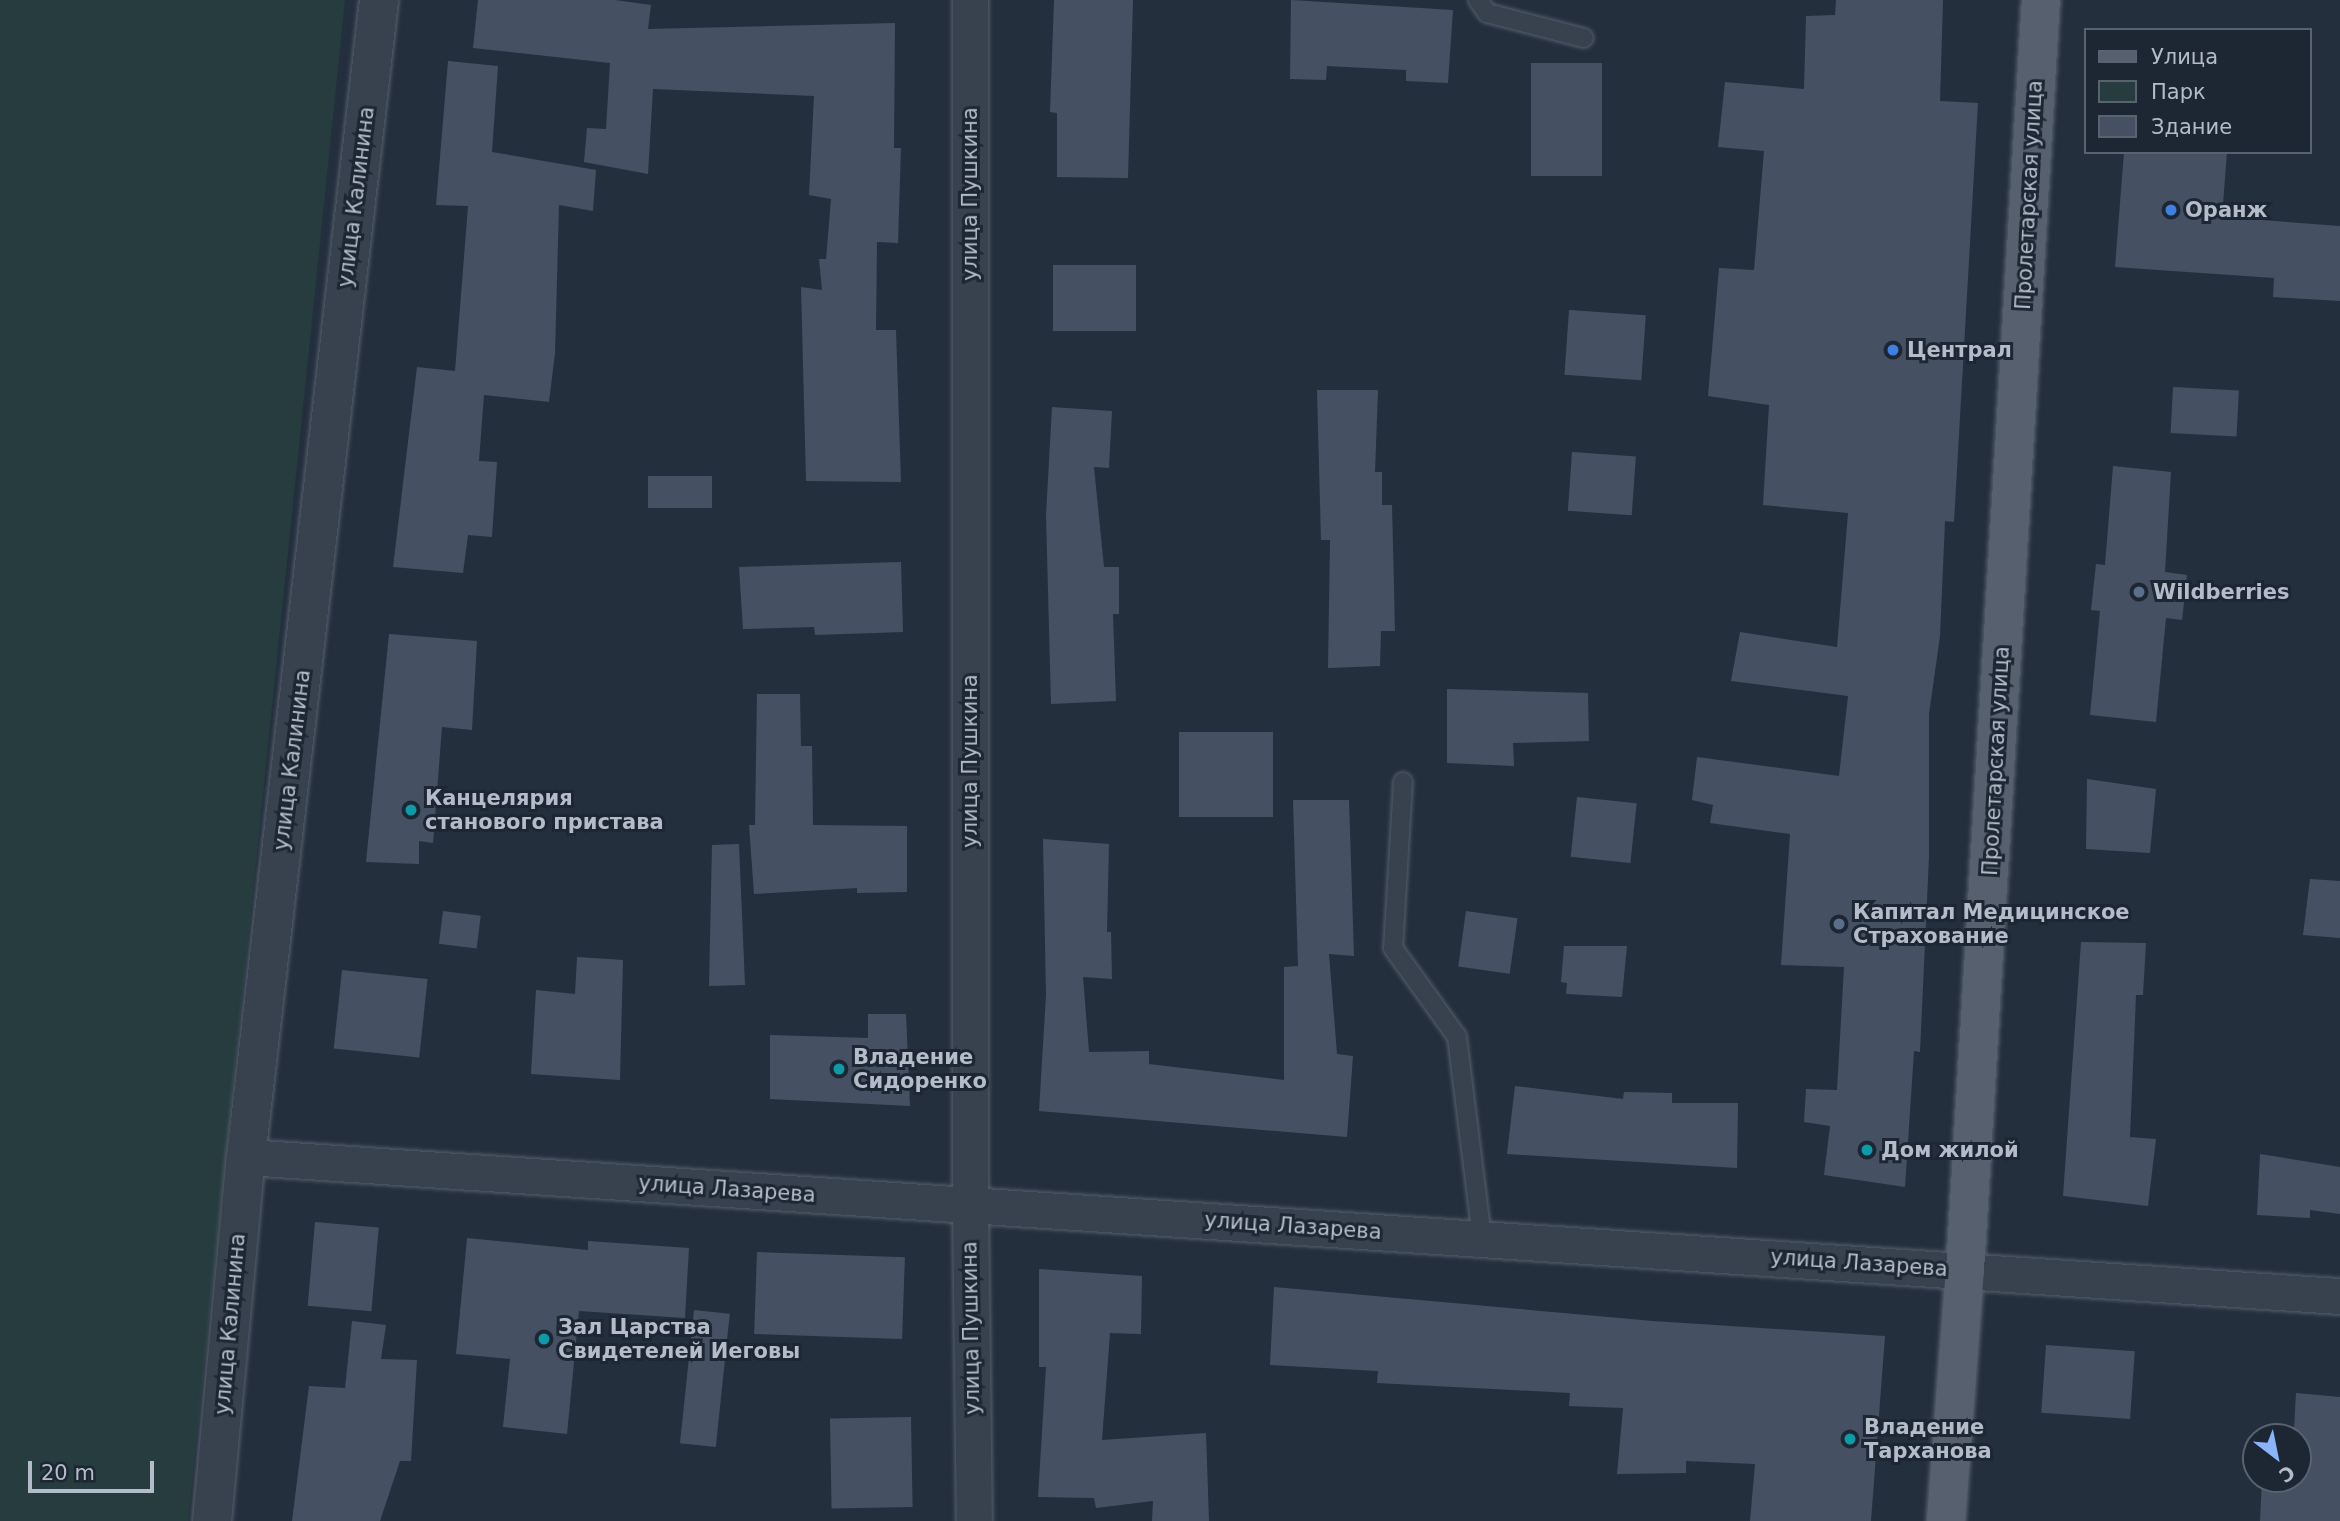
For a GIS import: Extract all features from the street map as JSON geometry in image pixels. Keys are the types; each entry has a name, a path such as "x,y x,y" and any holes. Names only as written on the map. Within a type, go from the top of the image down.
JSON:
{"main road":[{"name":"Пролетарская улица","path":"1946,1521 1965,1270 2041,0"}],"street":[{"name":"улица Калинина","path":"212,1521 246,1157 379,0"},
{"name":"улица Пушкина","path":"970,0 970,1205 974,1521"},
{"name":"улица Лазарева","path":"246,1157 2340,1296"}],"lane":[{"path":"1478,0 1487,13 1584,38"},
{"path":"1403,782 1393,948 1457,1037 1482,1239"}],"green space":[{"path":"0,0 345,0 188,1521 0,1521"}],"building":[{"path":"478,0 615,0 651,5 648,29 895,23 894,148 901,148 898,243 877,242 876,330 896,330 901,482 806,481 801,287 822,290 819,259 826,259 831,199 809,195 814,96 653,89 648,174 584,162 587,128 606,129 610,63 473,48"},
{"path":"1054,0 1133,0 1128,178 1057,177 1057,113 1050,112"},
{"path":"1291,0 1453,10 1448,83 1406,81 1406,70 1327,66 1326,80 1290,79"},
{"path":"1836,0 1943,0 1940,101 1978,103 1954,522 1945,521 1940,636 1929,714 1929,857 1920,1052 1914,1051 1905,1187 1824,1175 1830,1126 1804,1122 1806,1089 1837,1090 1844,967 1781,965 1790,834 1710,823 1713,805 1692,800 1697,757 1839,776 1848,696 1731,681 1740,632 1837,647 1848,513 1763,505 1769,405 1708,396 1719,268 1754,270 1764,151 1718,147 1725,82 1804,89 1806,16 1835,15"},
{"path":"448,61 498,66 492,152 596,170 593,211 559,205 555,353 549,402 484,395 479,461 497,462 492,537 468,535 463,573 393,567 417,367 455,371 468,206 436,205"},
{"path":"1531,63 1602,63 1602,176 1531,176"},
{"path":"2124,154 2227,154 2222,217 2340,226 2340,301 2273,297 2274,278 2115,267"},
{"path":"1053,265 1136,265 1136,331 1053,331"},
{"path":"1569,310 1646,315 1641,380 1564,375"},
{"path":"2173,387 2239,390 2237,436 2171,433"},
{"path":"1317,390 1378,390 1375,472 1382,472 1382,505 1392,505 1395,631 1381,631 1380,666 1328,668 1330,540 1321,540"},
{"path":"1052,407 1112,411 1109,468 1094,467 1104,567 1119,567 1119,614 1113,614 1116,701 1051,704 1046,515"},
{"path":"1572,452 1636,456 1632,515 1568,511"},
{"path":"2113,466 2171,472 2165,572 2187,575 2182,620 2166,618 2156,722 2090,715 2100,611 2091,610 2096,564 2105,565"},
{"path":"648,476 712,476 712,508 648,508"},
{"path":"901,562 903,632 815,635 814,627 743,629 739,567"},
{"path":"389,634 477,641 472,730 442,727 433,843 419,841 419,864 366,862"},
{"path":"1447,689 1588,693 1589,741 1513,743 1514,766 1447,763"},
{"path":"757,694 800,694 801,746 812,746 813,825 907,826 907,892 857,893 857,888 754,894 749,825 755,825"},
{"path":"1179,732 1273,732 1273,817 1179,817"},
{"path":"2087,779 2156,789 2150,853 2086,849"},
{"path":"1577,797 1637,803 1630,863 1571,857"},
{"path":"1293,800 1349,800 1354,956 1329,954 1337,1054 1353,1056 1347,1137 1039,1111 1046,995 1043,839 1109,844 1107,932 1111,932 1112,979 1083,977 1089,1052 1149,1051 1149,1064 1284,1080 1284,967 1298,966"},
{"path":"739,844 745,985 709,986 712,845"},
{"path":"2310,879 2340,881 2340,938 2303,935"},
{"path":"443,911 481,916 477,948 439,944"},
{"path":"1466,911 1517,918 1510,974 1458,966"},
{"path":"2081,942 2146,943 2143,995 2136,995 2130,1137 2156,1139 2148,1206 2063,1196"},
{"path":"1564,946 1627,946 1622,997 1566,994 1567,983 1561,982"},
{"path":"577,957 623,960 620,1080 531,1074 536,990 575,994"},
{"path":"342,970 428,979 419,1058 334,1049"},
{"name":"Владение Сидоренко","path":"868,1014 906,1014 910,1106 770,1099 770,1035 868,1038"},
{"path":"1515,1086 1623,1099 1624,1092 1672,1093 1672,1103 1738,1103 1737,1168 1507,1154"},
{"path":"2260,1154 2340,1167 2340,1214 2310,1210 2310,1218 2257,1215"},
{"path":"315,1222 379,1228 371,1311 308,1306"},
{"path":"467,1238 588,1250 588,1241 689,1248 685,1318 579,1311 567,1434 503,1427 510,1359 456,1354"},
{"path":"757,1252 905,1257 902,1339 754,1334"},
{"path":"1039,1269 1142,1276 1141,1334 1110,1333 1102,1440 1206,1433 1209,1521 1152,1521 1153,1501 1096,1508 1094,1498 1038,1497 1046,1367 1039,1367"},
{"path":"1274,1287 1653,1321 1885,1336 1871,1521 1750,1521 1755,1464 1686,1461 1686,1473 1617,1474 1623,1408 1569,1406 1570,1393 1377,1383 1378,1371 1270,1365"},
{"path":"694,1310 730,1314 716,1447 680,1443"},
{"path":"352,1321 386,1325 381,1359 417,1360 411,1461 400,1461 380,1521 292,1521 309,1386 345,1388"},
{"path":"2046,1345 2135,1351 2130,1419 2041,1413"},
{"path":"2296,1393 2340,1397 2340,1521 2260,1521 2261,1493 2312,1493 2312,1423 2294,1423"},
{"path":"911,1417 913,1507 832,1508 830,1418"}],"place":[{"name":"Оранж","path":"2171,210"},
{"name":"Централ","path":"1893,350"},
{"name":"Wildberries","path":"2139,592"},
{"name":"Канцелярия станового пристава","path":"411,810"},
{"name":"Капитал Медицинское Страхование","path":"1839,924"},
{"name":"Владение Сидоренко","path":"839,1069"},
{"name":"Дом жилой","path":"1867,1150"},
{"name":"Зал Царства Свидетелей Иеговы","path":"544,1339"},
{"name":"Владение Тарханова","path":"1850,1439"}]}
